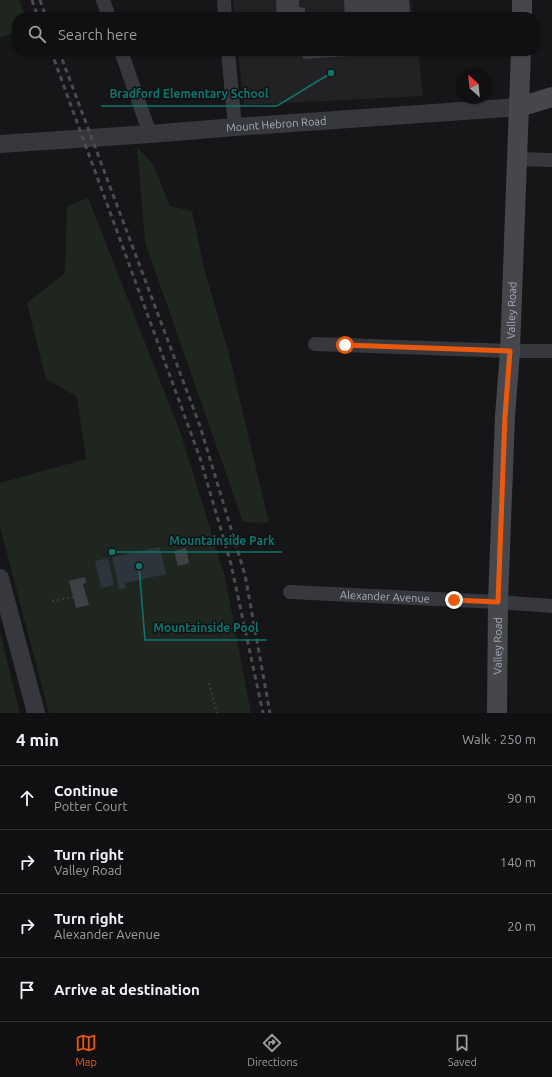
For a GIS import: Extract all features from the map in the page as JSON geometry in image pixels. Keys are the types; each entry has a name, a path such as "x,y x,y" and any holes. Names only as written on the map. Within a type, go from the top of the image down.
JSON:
{"main road":[{"path":"522,0 522,12"},
{"name":"Valley Road","path":"497,713 498,602 505,416 510,351 521,56"},
{"name":"Mount Hebron Road","path":"519,107 552,97"}],"street":[{"path":"103,0 107,12"},
{"path":"224,0 225,12"},
{"path":"123,56 150,134"},
{"path":"228,56 234,127"},
{"name":"Mount Hebron Road","path":"0,144 519,107"},
{"path":"517,159 552,160"},
{"path":"315,344 510,351 552,351"},
{"path":"0,578 36,713"},
{"name":"Alexander Avenue","path":"290,592 552,606"}],"path":[{"path":"52,601 73,597"},
{"path":"209,682 217,713"}],"shaded area":[{"path":"0,0 19,0 24,12 12,12 12,34 0,38"},
{"path":"236,0 411,0 412,12 234,12 233,3"},
{"path":"239,56 419,56 423,96 244,105"},
{"path":"137,147 153,164 170,206 192,211 204,268 229,354 269,523 243,522 145,242"},
{"path":"88,198 181,434 225,577 251,713 49,713 0,527 0,483 86,459 77,397 46,379 27,303 65,273 67,206"},
{"path":"160,547 166,574 125,583 126,588 119,589 112,557"},
{"path":"108,558 114,585 101,588 95,561"},
{"path":"0,632 20,713 0,713"}],"building":[{"path":"276,0 299,0 299,7 305,8 305,12 277,12"},
{"path":"344,0 409,0 410,12 345,12"},
{"path":"303,56 348,56 303,59"},
{"path":"186,548 189,563 178,566 174,551"},
{"path":"85,577 86,583 83,584 89,605 76,608 69,581"}],"railway":[{"path":"32,0 36,12"},
{"path":"40,0 44,12"},
{"path":"53,56 200,458 231,564 263,713"},
{"path":"61,56 200,426 245,575 270,713"}],"place":[{"name":"Bradford Elementary School","path":"331,73"},
{"name":"Mountainside Park","path":"112,552"},
{"name":"Mountainside Pool","path":"139,566"}],"route":[{"path":"345,345 510,351 505,416 498,602 454,600"}]}
